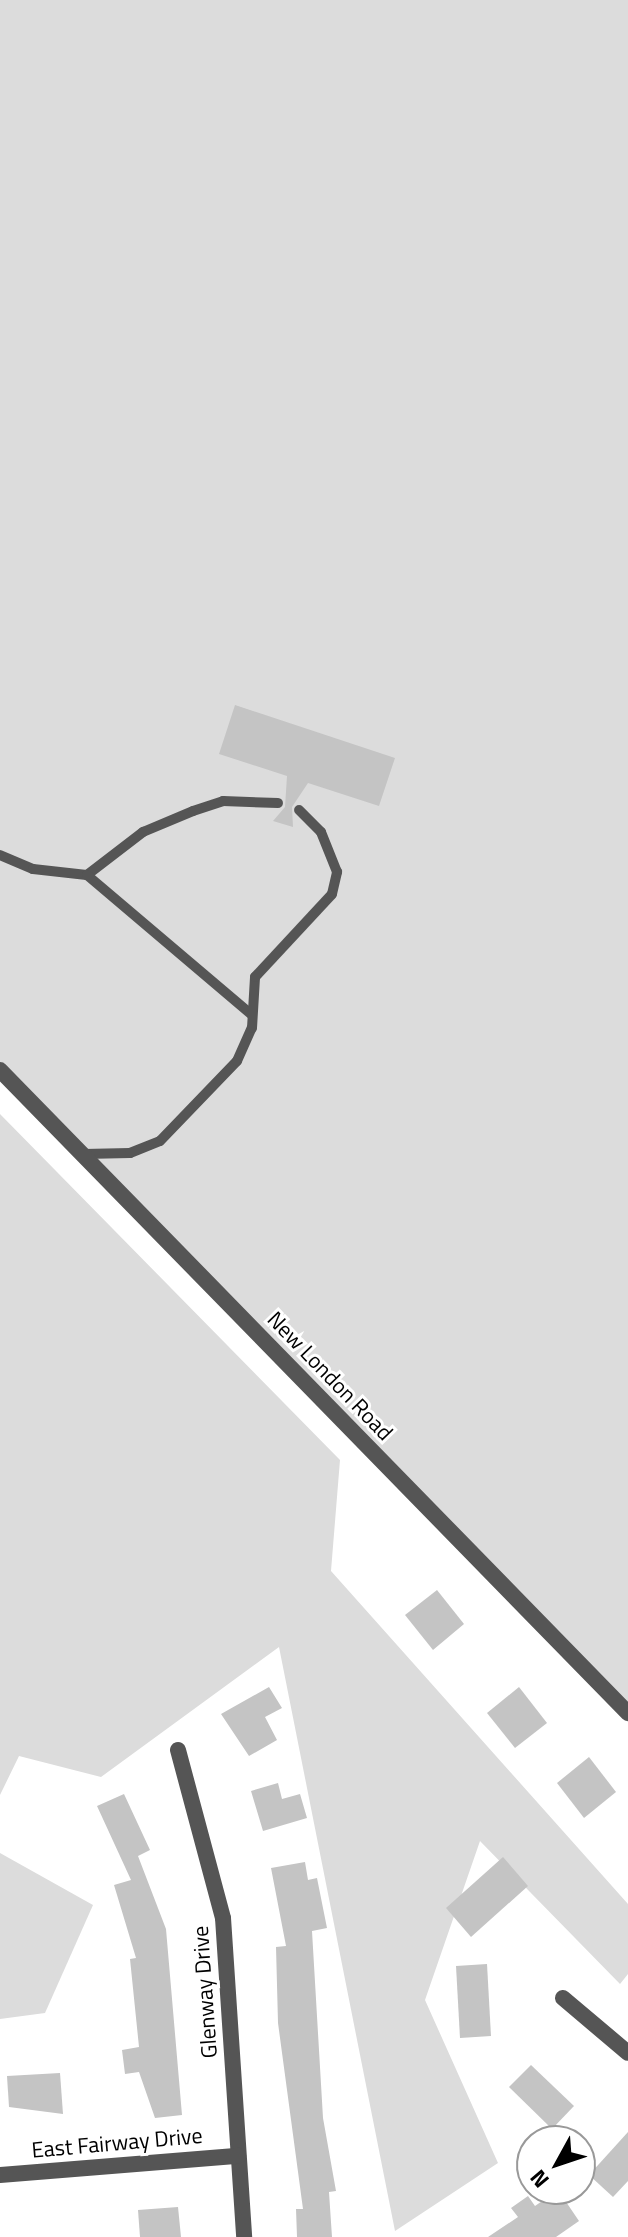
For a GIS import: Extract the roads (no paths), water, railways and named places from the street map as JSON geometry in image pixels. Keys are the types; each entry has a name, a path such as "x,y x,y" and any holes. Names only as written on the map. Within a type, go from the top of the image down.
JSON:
{"street":[{"name":"New London Road","path":"0,1070 628,1713"},
{"name":"Glenway Drive","path":"178,1750 223,1918 244,2237"},
{"path":"563,1998 628,2053"},
{"name":"East Fairway Drive","path":"0,2175 238,2156"}],"lane":[{"path":"87,875 143,832 193,811 223,801 278,803"},
{"path":"84,1154 130,1153 160,1141 237,1061 252,1015 255,977 332,894 337,872 321,832 299,810"},
{"path":"0,855 33,869 87,875 252,1015"}]}
